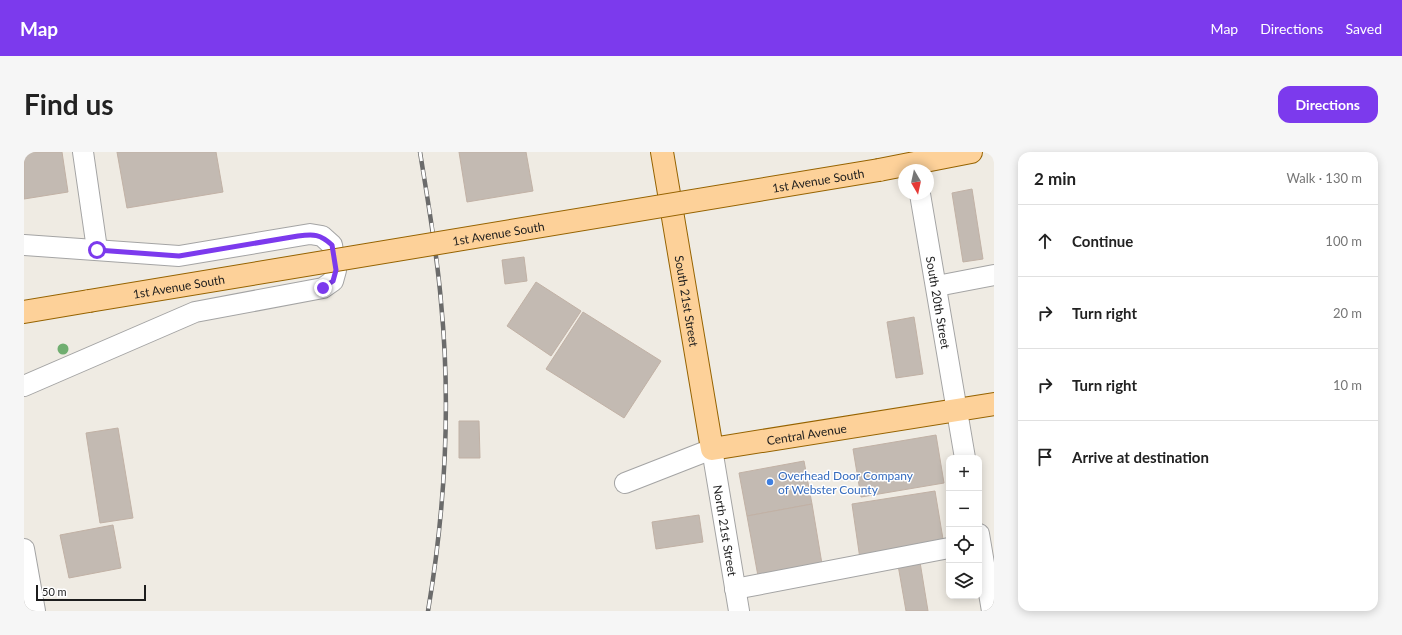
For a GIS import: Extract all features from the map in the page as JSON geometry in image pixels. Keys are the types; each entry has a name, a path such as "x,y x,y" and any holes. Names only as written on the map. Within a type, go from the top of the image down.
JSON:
{"main road":[{"name":"South 21st Street","path":"662,152 712,449"},
{"name":"1st Avenue South","path":"24,312 879,170 971,152"},
{"name":"Central Avenue","path":"712,449 994,404"}],"street":[{"path":"83,152 97,250"},
{"name":"South 20th Street","path":"921,200 937,286 964,455"},
{"path":"24,245 179,256 310,234 322,236 332,245 336,270 333,281 323,288 195,312 24,386"},
{"path":"937,286 994,275"},
{"name":"Central Avenue","path":"625,483 712,449"},
{"name":"North 21st Street","path":"712,449 739,611"},
{"path":"983,540 992,611"},
{"path":"24,549 35,611"},
{"path":"735,588 946,549"}],"building":[{"path":"24,152 62,152 68,192 24,199"},
{"path":"117,152 216,152 223,192 127,208"},
{"path":"459,152 526,152 533,191 467,202"},
{"path":"972,189 983,259 963,262 952,193"},
{"path":"524,257 527,281 505,284 502,260"},
{"path":"536,282 581,311 551,356 507,326"},
{"path":"583,312 661,361 624,418 546,369"},
{"path":"914,317 923,374 896,378 887,322"},
{"path":"459,421 479,421 480,458 459,458"},
{"path":"118,428 133,518 100,523 86,433"},
{"path":"936,435 944,483 861,497 853,449"},
{"path":"804,461 812,504 747,516 739,473"},
{"path":"935,491 944,545 860,559 852,504"},
{"path":"812,504 822,564 758,576 747,516"},
{"path":"699,515 703,542 656,549 652,522"},
{"path":"113,525 121,568 69,578 60,535"},
{"path":"920,562 928,611 906,611 898,565"}],"railway":[{"path":"420,152 437,264 446,380 445,457 439,535 428,611"}],"place":[{"name":"Overhead Door Company of Webster County","path":"770,482"}],"route":[{"path":"97,250 179,256 310,234 322,236 332,245 336,270 333,281 323,288"}]}
